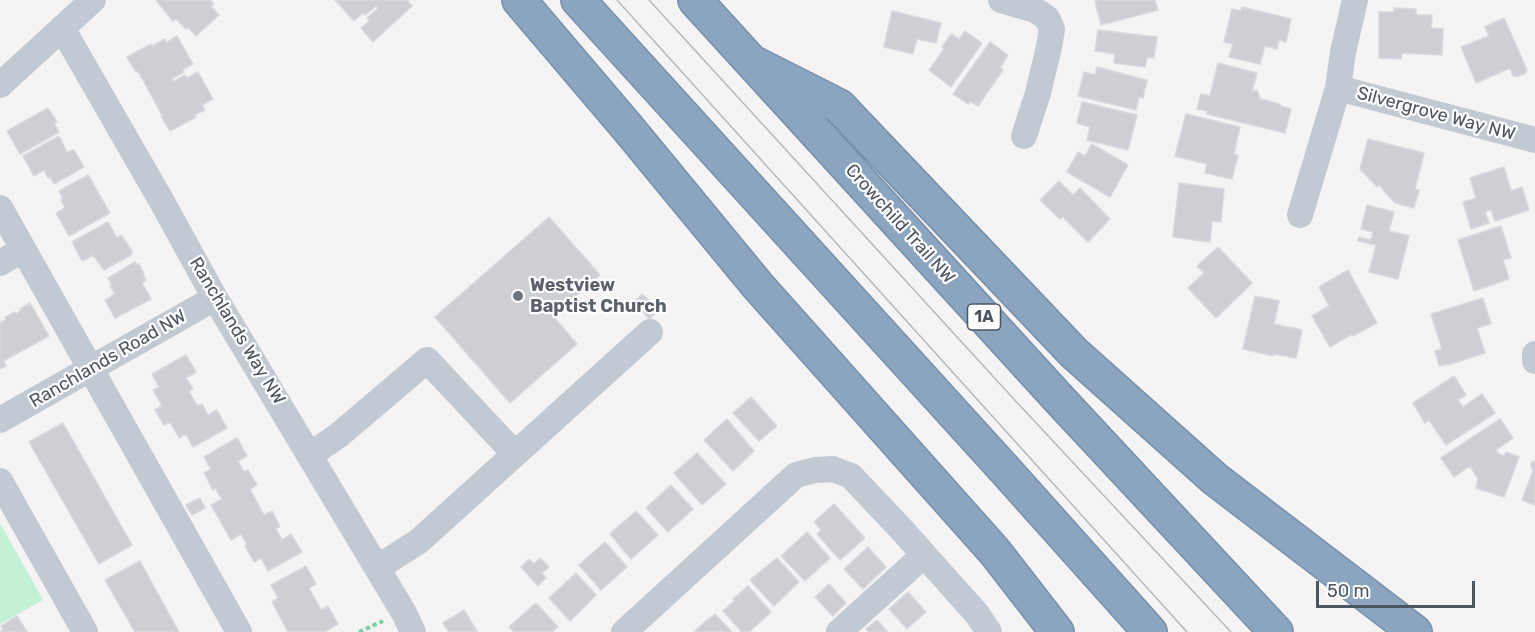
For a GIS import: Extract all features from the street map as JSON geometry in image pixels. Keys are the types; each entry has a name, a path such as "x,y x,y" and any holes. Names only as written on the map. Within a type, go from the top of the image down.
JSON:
{"highway":[{"path":"519,0 758,286 996,552 1057,632"},
{"path":"578,0 1150,632"},
{"name":"Crowchild Trail NW","path":"695,0 1059,399 1276,632"},
{"path":"752,62 839,106 1074,353 1215,479 1415,632"}],"street":[{"path":"0,85 93,0"},
{"path":"1000,0 1035,10 1047,18 1052,29 1024,136"},
{"path":"1300,215 1338,88 1343,52 1355,0"},
{"name":"Ranchlands Way NW","path":"62,28 215,298 404,613 413,632"},
{"name":"Silvergrove Way NW","path":"1338,88 1535,141"},
{"path":"0,208 239,632"},
{"path":"0,263 23,250"},
{"name":"Ranchlands Road NW","path":"0,420 215,298"},
{"path":"377,568 419,541 650,332"},
{"path":"1535,354 1535,361"},
{"path":"310,455 339,435 427,360 515,454"},
{"path":"624,632 796,475 815,470 833,469 851,476 977,614 989,632"},
{"path":"0,481 85,632"},
{"path":"839,632 924,555"}],"green space":[{"path":"0,523 43,600 0,624"}],"building":[{"path":"156,0 210,0 214,4 211,6 219,15 196,36 176,19 173,21"},
{"path":"335,0 407,0 412,6 373,42 361,28 370,20 367,18 378,8 376,6 365,15 363,13 354,21"},
{"path":"1155,0 1158,10 1101,25 1095,1"},
{"path":"1242,7 1291,19 1286,42 1279,40 1277,49 1265,46 1260,64 1229,57 1233,44 1224,42 1232,9 1241,11"},
{"path":"1394,8 1416,9 1416,15 1432,15 1431,28 1443,29 1442,55 1402,53 1401,59 1379,58 1379,12 1394,12"},
{"path":"892,11 941,23 936,43 917,39 913,54 884,47"},
{"path":"1504,18 1527,70 1526,73 1516,77 1513,76 1510,68 1476,83 1461,47 1489,36 1485,27"},
{"path":"1098,30 1157,37 1154,58 1147,57 1145,67 1114,63 1115,54 1095,51"},
{"path":"965,31 982,43 951,87 929,70 944,49 942,47 951,34 959,39"},
{"path":"177,36 193,64 172,79 173,82 185,75 187,78 198,72 213,99 202,105 205,110 194,115 196,117 170,131 138,71 136,72 127,57 151,44 153,46 165,39 166,43"},
{"path":"990,42 1008,55 1000,68 1003,70 978,106 970,101 968,104 953,94"},
{"path":"1218,63 1257,73 1252,92 1257,90 1260,99 1291,109 1285,133 1207,114 1207,111 1197,109 1201,94 1210,96"},
{"path":"1097,67 1147,80 1143,98 1139,97 1136,110 1078,96 1084,72 1095,75"},
{"path":"1082,102 1137,115 1128,150 1087,140 1090,127 1077,123"},
{"path":"48,108 57,122 54,123 59,132 20,154 7,131"},
{"path":"1186,114 1240,127 1234,154 1238,155 1232,179 1205,173 1207,164 1175,156"},
{"path":"59,136 67,152 74,150 84,167 54,184 44,170 34,176 23,156"},
{"path":"1368,139 1424,153 1415,189 1419,190 1414,208 1395,203 1360,169"},
{"path":"1092,144 1128,165 1110,197 1067,172 1078,152 1085,156"},
{"path":"1504,167 1511,191 1522,187 1529,210 1495,221 1491,210 1485,212 1489,223 1471,229 1463,202 1476,198 1470,178"},
{"path":"88,175 110,213 69,236 56,213 65,208 59,191"},
{"path":"1059,181 1073,195 1080,188 1110,219 1088,242 1063,217 1060,219 1040,200"},
{"path":"1179,183 1224,189 1221,222 1212,221 1210,242 1173,237"},
{"path":"1367,205 1394,212 1389,231 1409,236 1398,279 1369,272 1376,245 1358,241 1359,237 1371,240 1373,232 1361,229"},
{"name":"Westview Baptist Church","path":"549,217 600,275 553,316 577,344 510,403 435,317"},
{"path":"108,222 117,238 121,235 132,251 131,255 104,270 93,255 82,261 72,242"},
{"path":"1501,226 1511,258 1503,260 1509,279 1474,291 1458,240"},
{"path":"1218,247 1252,283 1216,318 1188,288 1204,273 1197,266"},
{"path":"135,262 139,264 144,274 146,280 142,283 151,299 115,318 105,300 115,294 108,278"},
{"path":"1348,270 1377,323 1330,347 1312,316 1329,306 1319,287"},
{"path":"642,294 650,301 641,310 634,302"},
{"path":"1255,296 1279,301 1274,324 1302,330 1296,358 1274,354 1273,356 1243,349"},
{"path":"1483,298 1491,324 1477,328 1485,353 1439,366 1435,351 1442,349 1431,314"},
{"path":"30,303 49,336 3,361 6,366 0,369 0,321 1,323 6,319 5,317 15,312 16,314"},
{"path":"651,303 659,311 649,319 642,311"},
{"path":"186,355 196,372 186,378 193,389 189,391 197,406 202,404 208,415 217,410 227,428 193,447 186,434 179,438 170,422 164,425 155,410 162,406 153,390 159,387 152,374"},
{"path":"1454,376 1466,395 1458,400 1463,407 1482,394 1495,413 1446,445 1429,420 1425,423 1413,403"},
{"path":"751,397 777,426 759,441 733,413"},
{"path":"727,419 754,451 733,471 704,440"},
{"path":"1500,419 1513,438 1496,450 1504,456 1506,452 1519,457 1504,497 1476,488 1478,479 1470,466 1454,477 1441,458"},
{"path":"63,423 132,545 99,564 29,442"},
{"path":"237,438 247,456 238,461 244,472 248,470 257,485 250,489 264,515 272,511 280,526 276,529 282,540 291,534 302,552 268,571 261,558 254,562 241,534 231,540 211,505 222,499 215,488 213,490 204,473 211,469 204,457"},
{"path":"697,453 726,484 702,505 674,473"},
{"path":"1535,461 1535,505 1522,500 1533,471 1532,462"},
{"path":"671,485 693,509 668,532 646,508"},
{"path":"200,498 205,508 192,515 186,505"},
{"path":"834,504 865,538 840,560 817,534 821,530 814,522"},
{"path":"636,511 658,535 631,559 610,534"},
{"path":"807,532 830,558 805,581 781,556"},
{"path":"605,542 627,567 601,590 579,565"},
{"path":"868,547 886,567 863,589 844,569"},
{"path":"540,558 549,567 542,573 546,578 538,586 521,567 529,559 534,564"},
{"path":"777,558 799,582 774,606 750,580"},
{"path":"140,561 179,632 135,632 105,580"},
{"path":"306,566 316,584 309,588 321,610 328,606 338,624 324,632 288,632 272,602 278,598 271,585"},
{"path":"576,573 596,595 570,621 549,598"},
{"path":"829,584 846,603 833,616 815,597"},
{"path":"748,586 771,612 749,632 742,632 723,611"},
{"path":"908,592 926,612 907,629 889,609"},
{"path":"536,603 558,627 552,632 514,632 509,627"},
{"path":"464,610 477,631 449,632 443,623"},
{"path":"715,614 732,632 694,632 707,620"},
{"path":"17,616 27,632 0,632 3,629 1,626"},
{"path":"877,620 888,632 869,632 866,629"}],"tram line":[{"path":"617,0 1187,632"},
{"path":"649,0 1011,396 1231,632"}],"place":[{"name":"Westview Baptist Church","path":"518,296"}]}
